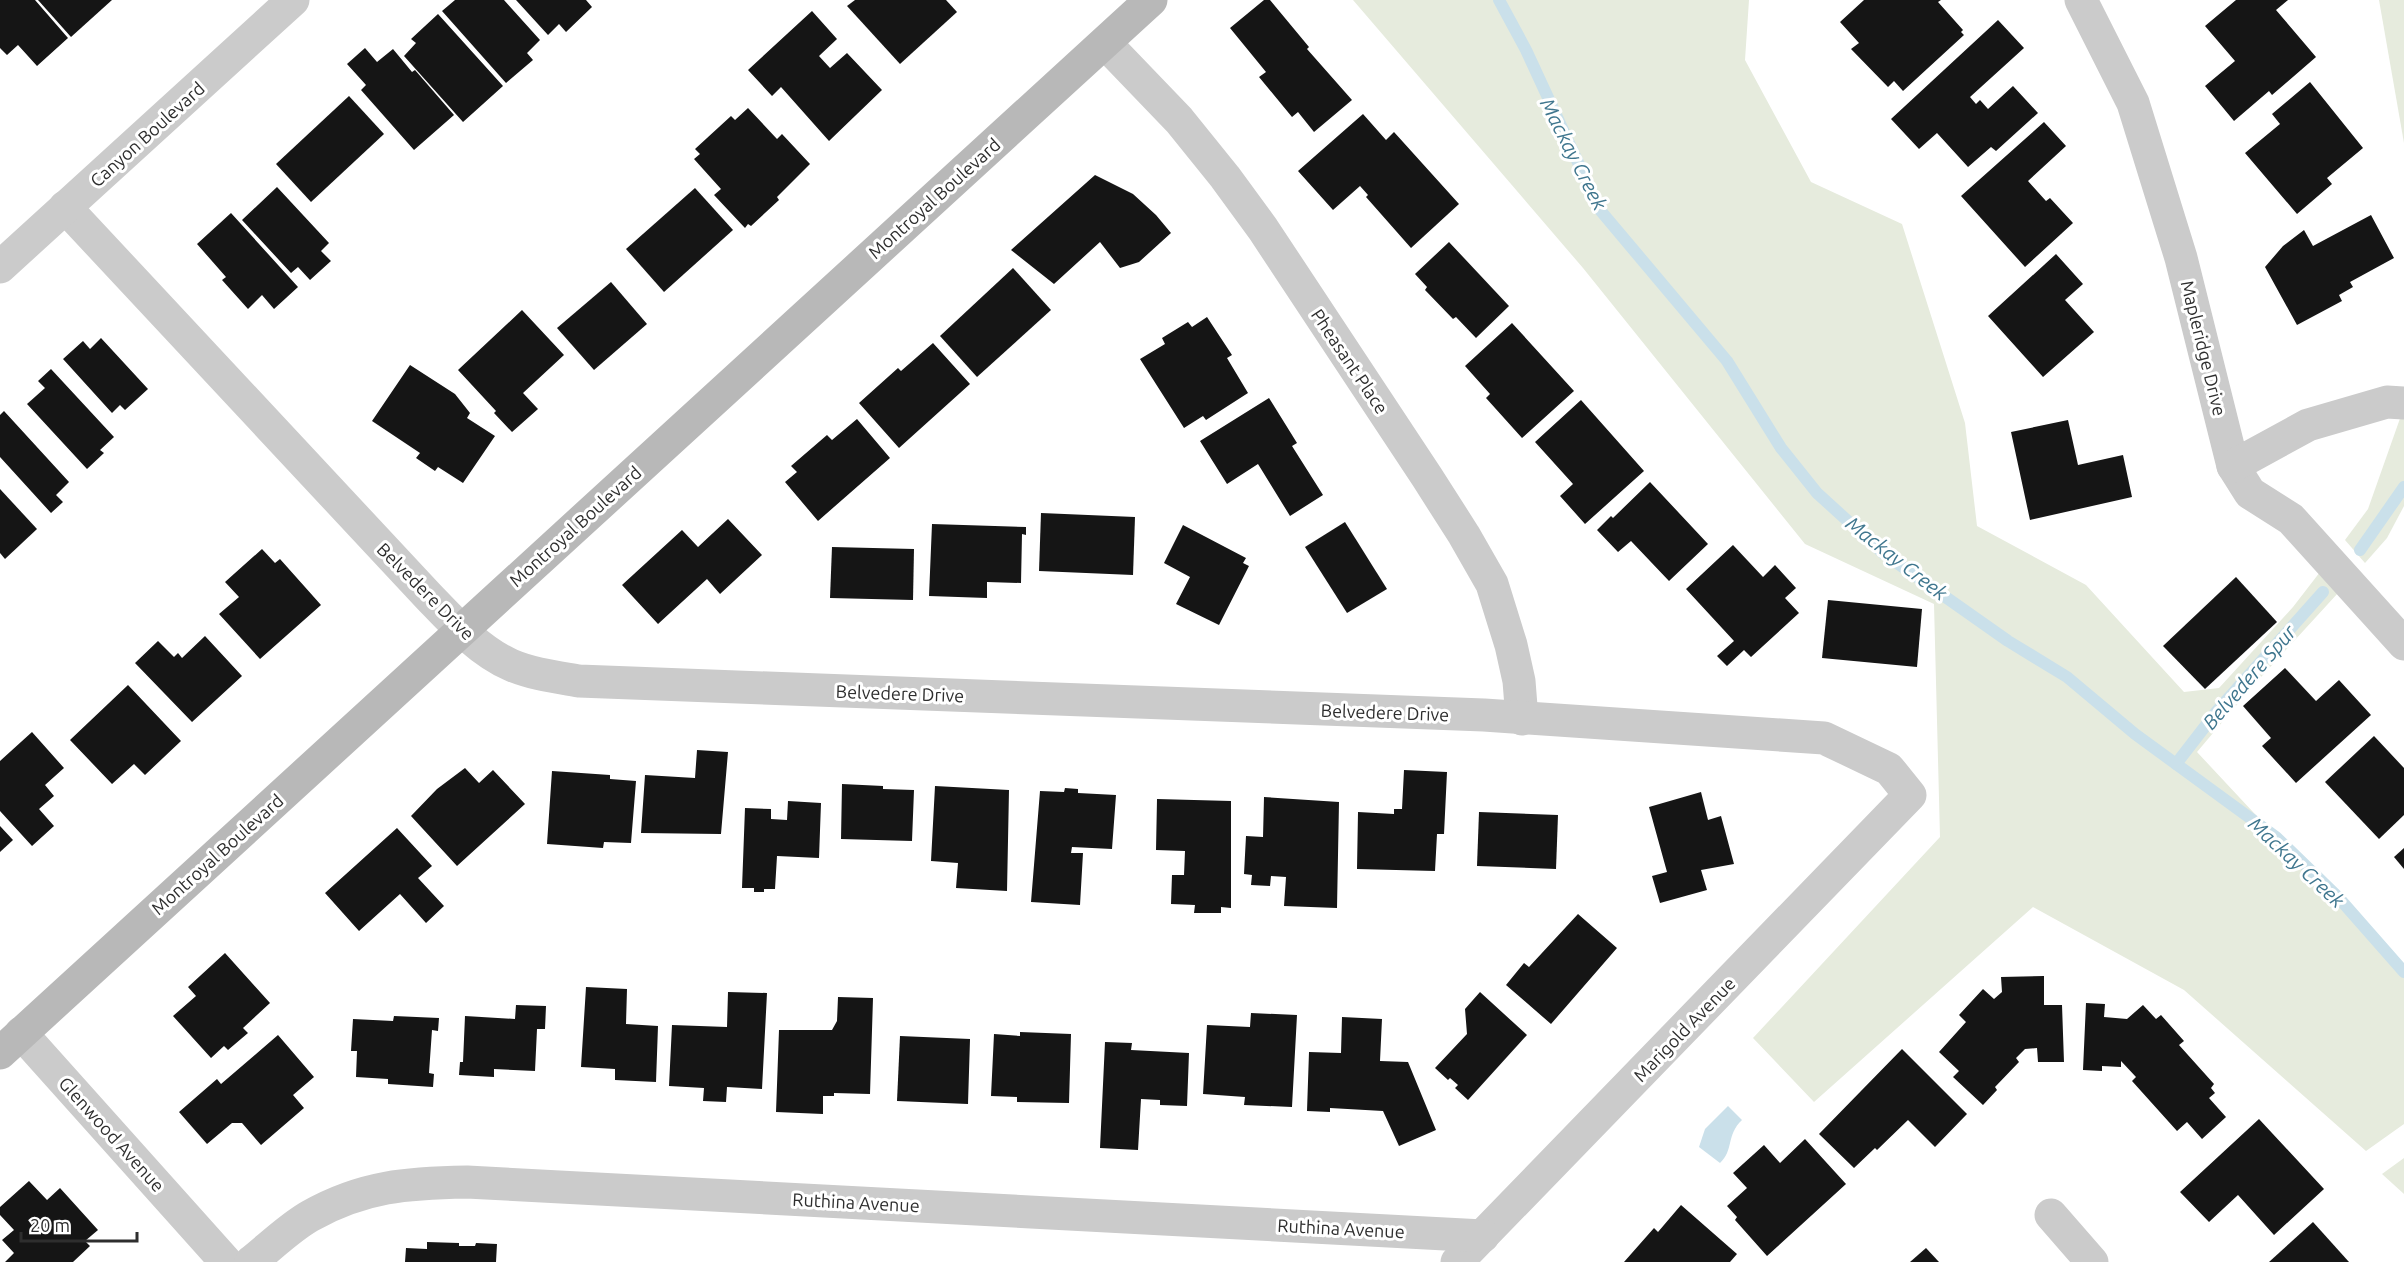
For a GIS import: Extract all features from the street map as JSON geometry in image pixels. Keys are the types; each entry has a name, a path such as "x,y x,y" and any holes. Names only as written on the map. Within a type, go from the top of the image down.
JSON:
{"street":[{"name":"Canyon Boulevard","path":"0,267 294,0"},
{"name":"Montroyal Boulevard","path":"11,1043 1151,0"},
{"name":"Mapleridge Drive","path":"2081,0 2133,103 2181,258 2233,466 2250,492 2291,519 2404,644"},
{"name":"Pheasant Place","path":"1105,43 1179,120 1263,229 1464,535 1492,585 1519,681 1522,719"},
{"name":"Belvedere Drive","path":"65,207 462,630 487,651 511,665 545,675 579,681 1484,715 1824,738 1888,769 1910,795"},
{"path":"2233,466 2308,425 2396,403"},
{"name":"Marigold Avenue","path":"1457,1262 1910,795"},
{"name":"Glenwood Avenue","path":"11,1043 226,1262"},
{"name":"Ruthina Avenue","path":"251,1262 309,1217 358,1194 408,1183 467,1182 1483,1236"},
{"path":"2050,1215 2092,1262"}],"shaded area":[{"path":"1353,0 1749,0 1745,60 1811,182 1902,224 1965,423 1977,526 2086,585 2184,692 2219,688 2293,607 2320,572 2338,593 2251,688 2197,752 2404,974 2404,1124 2366,1151 2184,990 2033,907 1814,1102 1753,1038 1940,837 1934,604 1805,544 1583,268"},
{"path":"2379,0 2404,0 2404,143"},
{"path":"2404,395 2404,506 2387,538 2365,563 2345,540 2368,509 2403,410"},
{"path":"2404,1158 2404,1194 2382,1174"}],"water":[{"path":"1728,1106 1742,1120 1734,1131 1727,1153 1720,1163 1699,1147 1705,1129"}],"building":[{"path":"0,0 35,0 68,38 37,66 18,45 7,55 0,48"},
{"path":"38,0 112,0 71,37"},
{"path":"455,0 504,0 540,40 527,53 533,60 506,83 442,11"},
{"path":"516,0 586,0 592,7 566,32 559,24 548,35"},
{"path":"855,0 946,0 957,12 900,64 847,6"},
{"path":"1264,0 1270,0 1309,47 1307,49 1352,100 1314,132 1298,112 1292,117 1259,77 1266,72 1230,28"},
{"path":"1864,0 1941,0 1938,2 1963,30 1961,32 1964,35 1903,91 1894,81 1888,87 1851,49 1859,43 1840,22"},
{"path":"2236,0 2288,0 2276,10 2316,57 2272,95 2269,91 2234,121 2205,86 2235,61 2205,26"},
{"path":"812,11 837,39 819,56 830,68 847,53 882,90 829,141 781,87 772,96 748,70"},
{"path":"438,14 503,86 463,122 404,56 416,43 411,39"},
{"path":"1998,20 2024,48 1970,97 1976,104 1980,100 1988,109 2013,86 2038,113 1996,151 1991,147 1968,167 1937,133 1919,149 1891,119"},
{"path":"365,48 377,62 393,49 412,72 415,70 454,115 414,150 361,90 366,85 347,64"},
{"path":"2310,82 2363,148 2327,178 2332,184 2297,214 2245,153 2280,124 2272,114"},
{"path":"349,96 384,134 311,202 276,164"},
{"path":"748,108 777,139 782,134 810,164 777,197 779,200 751,226 748,224 745,228 714,195 721,189 694,159 700,154 695,149 731,116 735,120"},
{"path":"1363,114 1386,140 1394,132 1459,204 1411,248 1366,197 1368,195 1360,186 1333,210 1298,171"},
{"path":"2044,122 2066,146 2028,181 2046,201 2050,198 2073,223 2025,267 1961,196"},
{"path":"1095,175 1133,194 1156,215 1171,233 1139,262 1120,268 1100,242 1054,284 1011,250"},
{"path":"277,187 329,243 321,251 331,261 310,280 298,267 291,273 242,220"},
{"path":"695,188 733,230 664,292 626,249"},
{"path":"231,213 298,287 274,309 262,295 248,309 222,280 226,277 197,244"},
{"path":"2371,215 2394,258 2350,282 2353,287 2339,295 2342,301 2297,325 2265,267 2283,246 2304,230 2313,246"},
{"path":"1449,242 1509,306 1476,338 1456,317 1453,319 1425,290 1427,287 1415,274"},
{"path":"2056,254 2083,284 2065,300 2094,332 2043,377 1988,316"},
{"path":"1013,268 1051,310 977,377 940,336"},
{"path":"611,282 647,324 594,370 557,328"},
{"path":"522,310 564,355 523,393 538,409 512,432 458,370"},
{"path":"1207,317 1232,355 1227,358 1248,393 1206,420 1203,416 1184,428 1140,359 1165,344 1162,338 1188,322 1192,327"},
{"path":"1512,323 1574,391 1522,438 1486,398 1490,394 1465,366"},
{"path":"101,338 148,389 125,410 120,405 112,413 63,359 83,341 90,349"},
{"path":"933,343 970,384 899,448 859,403 898,368 901,371"},
{"path":"410,365 455,394 470,413 467,418 495,436 463,483 438,467 435,471 416,458 420,453 372,421"},
{"path":"51,369 114,437 100,450 104,453 87,469 27,404 45,388 38,381"},
{"path":"1269,398 1297,443 1292,446 1323,495 1290,516 1258,464 1227,484 1200,441"},
{"path":"1581,400 1644,471 1585,524 1560,496 1573,484 1535,442"},
{"path":"4,411 69,482 56,495 63,502 51,513 0,457 0,415"},
{"path":"857,419 890,458 818,521 785,482 797,472 791,466 827,435 832,440"},
{"path":"2068,420 2078,465 2123,455 2132,497 2030,520 2011,432"},
{"path":"1650,482 1708,544 1669,581 1631,541 1618,552 1597,530 1611,516 1613,518"},
{"path":"0,489 37,529 5,559 0,553"},
{"path":"1041,513 1135,517 1133,575 1039,571"},
{"path":"728,519 762,555 720,594 707,579 658,624 622,585 682,530 698,547"},
{"path":"1345,522 1387,589 1347,613 1305,547"},
{"path":"932,524 1026,527 1026,535 1022,534 1021,583 987,582 987,598 929,596"},
{"path":"1183,525 1246,558 1243,563 1249,566 1219,625 1176,604 1190,577 1164,563"},
{"path":"1733,545 1763,577 1775,565 1796,588 1785,598 1799,613 1751,657 1744,650 1727,666 1717,656 1734,641 1686,589"},
{"path":"832,547 914,549 913,600 830,598"},
{"path":"262,549 275,563 280,559 321,605 260,659 219,614 239,597 225,582"},
{"path":"2236,577 2277,622 2205,689 2163,646"},
{"path":"1828,600 1922,609 1917,667 1822,658"},
{"path":"205,636 242,676 192,722 135,663 158,641 174,657 178,653 182,658"},
{"path":"2285,668 2316,701 2339,680 2371,715 2296,783 2262,746 2271,738 2243,706"},
{"path":"128,685 181,741 145,775 134,764 112,784 70,740"},
{"path":"32,732 64,768 45,785 54,796 39,809 54,826 32,846 0,811 0,761"},
{"path":"2374,736 2404,768 2404,815 2379,839 2325,782"},
{"path":"697,750 728,752 721,834 641,833 645,775 695,778"},
{"path":"465,768 479,783 493,770 525,804 457,866 411,816 437,789"},
{"path":"1404,770 1447,772 1444,834 1437,834 1435,871 1357,869 1358,812 1394,814 1394,809 1402,809"},
{"path":"552,771 610,775 610,779 636,781 631,843 604,842 603,848 547,844"},
{"path":"842,784 914,790 912,841 841,839"},
{"path":"935,786 1009,790 1007,891 956,888 958,863 931,861"},
{"path":"1065,788 1078,789 1078,793 1116,795 1112,849 1072,847 1071,853 1083,853 1080,905 1031,902 1040,791 1064,792"},
{"path":"1701,792 1708,820 1721,816 1734,864 1701,870 1707,890 1660,903 1652,876 1667,872 1649,807"},
{"path":"1264,797 1339,802 1337,908 1284,906 1286,877 1271,876 1270,886 1251,885 1252,875 1244,874 1246,836 1263,837"},
{"path":"1157,799 1231,801 1231,908 1221,907 1221,913 1194,913 1195,905 1171,904 1172,875 1184,875 1185,851 1156,850"},
{"path":"788,801 821,803 819,858 777,856 775,889 754,892 754,888 742,888 745,808 771,809 771,819 787,820"},
{"path":"1479,812 1558,815 1556,869 1477,866"},
{"path":"0,826 13,840 0,852"},
{"path":"397,828 432,866 418,878 444,906 426,923 400,894 359,931 325,893"},
{"path":"2404,848 2404,869 2394,857"},
{"path":"1578,914 1617,948 1551,1024 1506,985 1524,963 1529,967"},
{"path":"225,953 270,1003 243,1028 248,1033 228,1050 224,1046 211,1058 173,1016 196,996 188,987"},
{"path":"2044,976 2044,1005 2062,1005 2064,1062 2038,1062 2037,1048 2025,1049 2016,1058 2019,1062 1995,1087 1997,1090 1983,1105 1953,1077 1959,1071 1939,1052 1966,1022 1959,1015 1983,989 1994,999 2002,992 2001,977"},
{"path":"586,987 627,989 626,1024 658,1026 656,1082 615,1080 615,1069 581,1067"},
{"path":"728,992 767,993 762,1089 727,1087 726,1102 703,1101 704,1088 669,1086 672,1025 727,1027"},
{"path":"1480,992 1527,1035 1468,1100 1455,1088 1458,1085 1450,1078 1448,1080 1435,1068 1467,1034 1465,1009"},
{"path":"838,997 873,998 870,1094 834,1093 834,1096 823,1096 823,1114 776,1112 779,1030 832,1030 837,1021"},
{"path":"2086,1003 2105,1004 2104,1017 2127,1019 2143,1005 2156,1019 2161,1015 2184,1041 2179,1045 2214,1084 2211,1088 2215,1093 2209,1098 2226,1117 2202,1139 2187,1122 2177,1131 2132,1081 2136,1077 2121,1061 2121,1067 2102,1066 2102,1071 2083,1070"},
{"path":"516,1005 546,1006 545,1029 537,1029 535,1071 494,1069 494,1077 459,1075 460,1062 463,1062 465,1016 515,1019"},
{"path":"1251,1013 1297,1015 1292,1107 1244,1105 1245,1097 1203,1094 1207,1025 1250,1027"},
{"path":"394,1016 439,1018 438,1031 432,1030 429,1073 434,1074 433,1087 388,1084 388,1079 356,1077 357,1051 351,1051 353,1019 393,1021"},
{"path":"1342,1017 1382,1019 1380,1061 1408,1062 1436,1130 1399,1146 1383,1111 1330,1108 1330,1112 1307,1111 1309,1052 1341,1053"},
{"path":"1020,1032 1071,1034 1069,1103 1017,1102 1017,1097 991,1096 994,1034 1020,1036"},
{"path":"278,1035 314,1077 293,1095 304,1108 261,1145 242,1123 232,1123 207,1144 179,1112 217,1079 221,1084"},
{"path":"900,1036 970,1039 968,1104 897,1101"},
{"path":"1105,1042 1132,1043 1131,1050 1189,1053 1187,1106 1160,1105 1160,1100 1141,1099 1138,1150 1100,1148"},
{"path":"1902,1049 1967,1114 1935,1147 1908,1120 1877,1150 1875,1148 1854,1168 1819,1134"},
{"path":"2259,1119 2324,1189 2274,1235 2238,1195 2209,1222 2180,1192"},
{"path":"1805,1139 1846,1184 1767,1256 1735,1220 1737,1217 1727,1206 1747,1188 1733,1173 1764,1145 1780,1163"},
{"path":"29,1181 47,1200 60,1188 98,1230 85,1241 90,1246 73,1262 5,1262 14,1253 2,1240 14,1230 0,1215 0,1207"},
{"path":"1681,1205 1737,1254 1730,1262 1624,1262 1654,1228 1658,1232"},
{"path":"2313,1222 2349,1262 2269,1262"},
{"path":"427,1242 459,1243 459,1246 475,1246 476,1243 497,1244 496,1262 405,1262 406,1248 427,1249"},
{"path":"1926,1248 1939,1262 1910,1262"}],"waterway":[{"name":"Mackay Creek","path":"1499,0 1526,50 1600,210 1727,361 1781,448 1817,493 1883,553 2008,641 2067,677 2135,734 2276,837 2338,897 2404,972"},
{"name":"Belvedere Spur","path":"2360,550 2404,487"},
{"name":"Belvedere Spur","path":"2176,764 2217,711 2323,592"}]}
